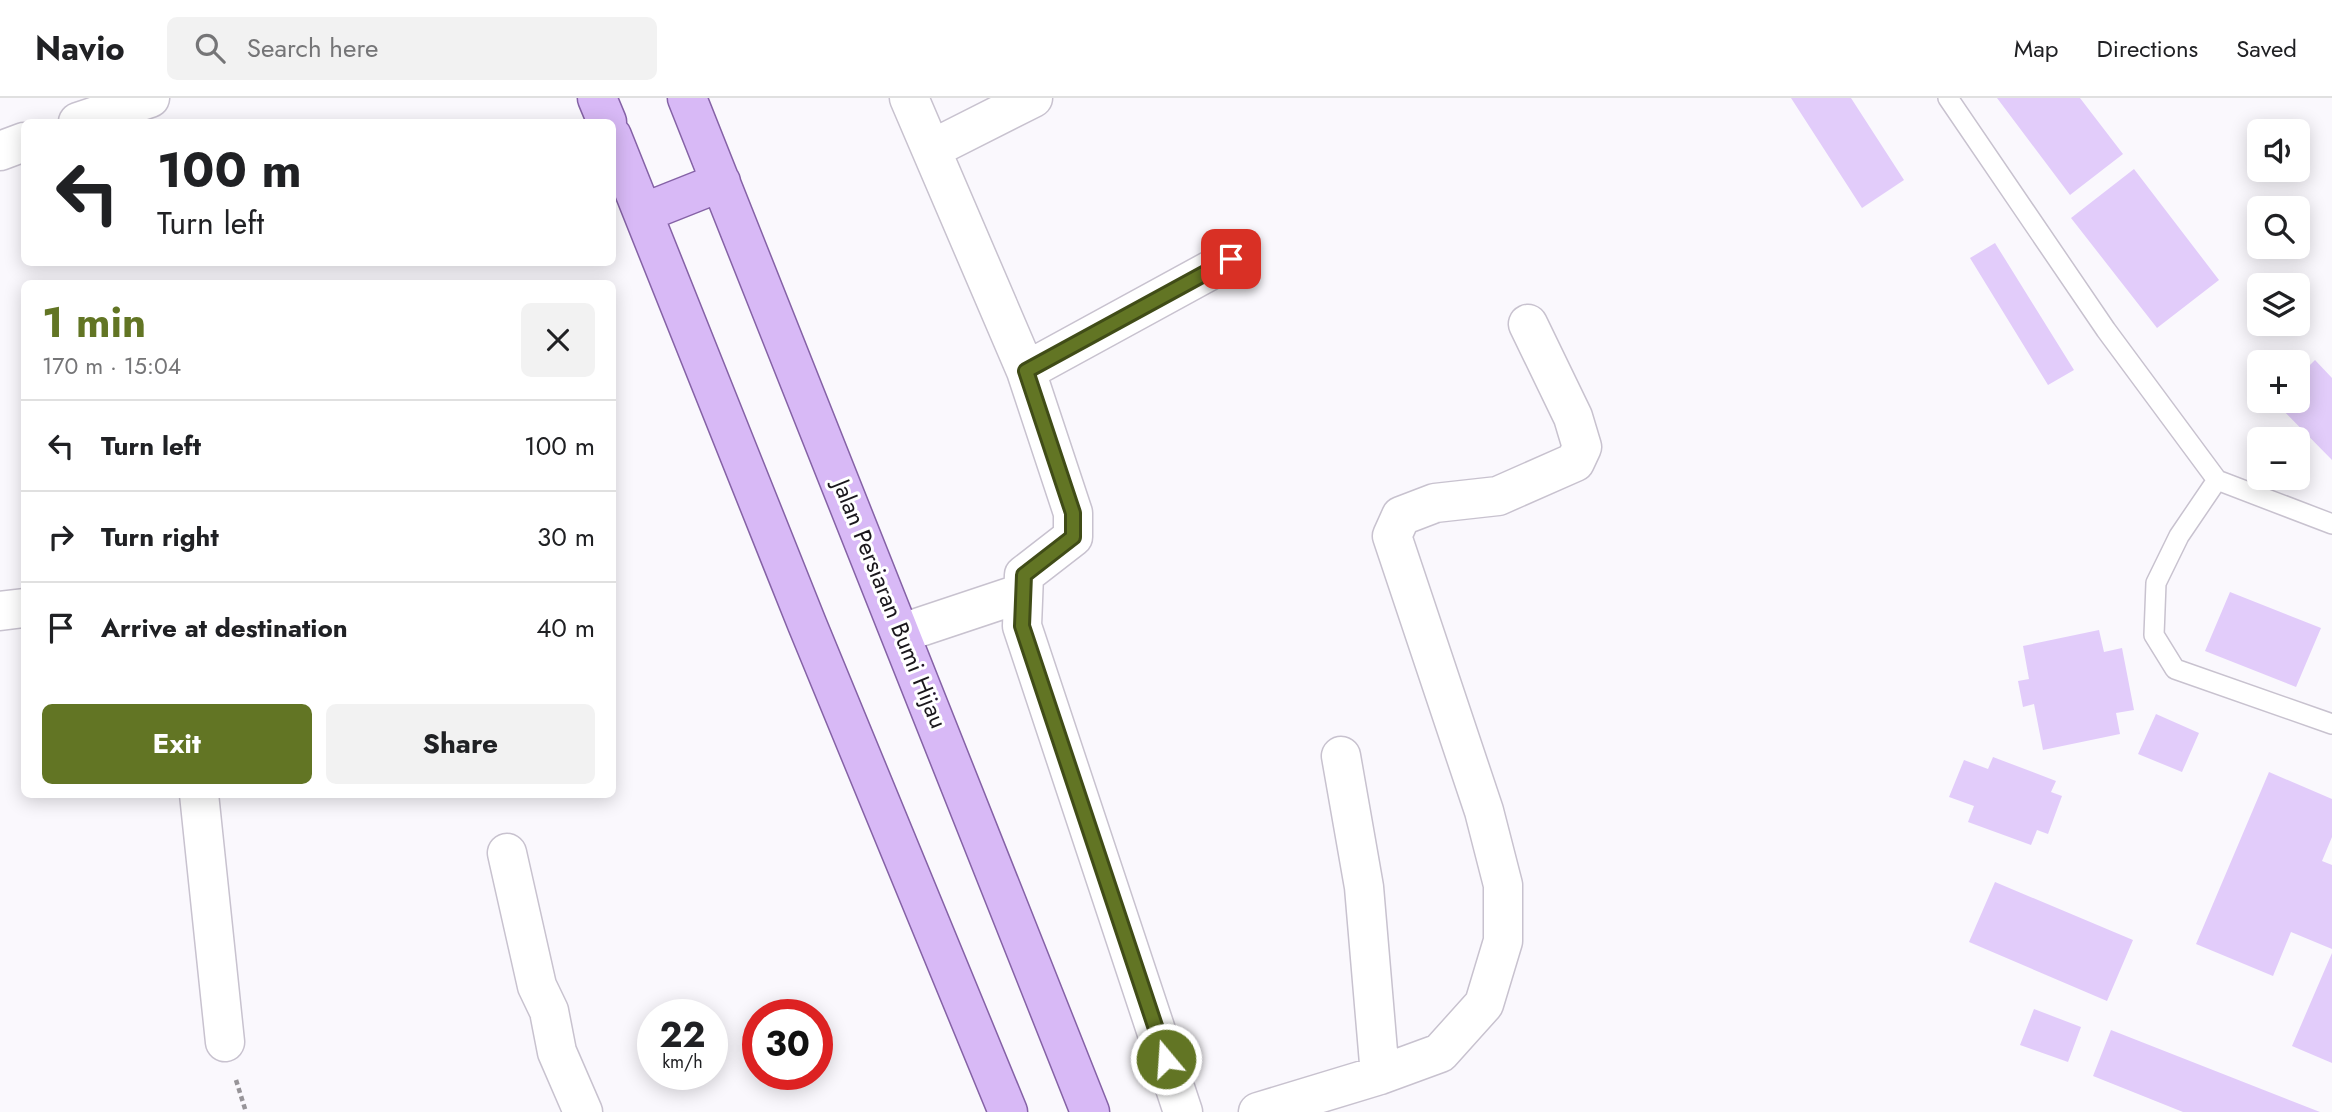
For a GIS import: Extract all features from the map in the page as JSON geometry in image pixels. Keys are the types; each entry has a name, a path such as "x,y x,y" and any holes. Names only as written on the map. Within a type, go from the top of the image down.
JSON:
{"main road":[{"path":"597,98 606,119"},
{"name":"Jalan Persiaran Bumi Hijau","path":"687,98 902,633 1090,1112"},
{"path":"616,146 1008,1112"},
{"path":"643,213 720,182"}],"street":[{"path":"88,119 150,98"},
{"path":"909,98 1026,371 1073,513 1073,537 1024,575 1021,593 1022,626 1183,1112"},
{"path":"932,149 1033,98"},
{"path":"0,151 21,143"},
{"path":"1026,371 1231,259"},
{"path":"1258,1112 1380,1075 1440,1053 1485,1004 1503,941 1503,885 1484,811 1392,536 1401,516 1435,503 1498,496 1575,462 1582,447 1573,418 1528,324"},
{"path":"902,633 1021,593"},
{"path":"0,611 21,608"},
{"path":"1341,757 1364,887 1380,1075"},
{"path":"199,798 225,1042"},
{"path":"507,853 537,986 549,1012 556,1052 583,1112"}],"lane":[{"path":"1948,98 2106,330 2217,480 2332,524"},
{"path":"2217,480 2179,536 2156,583 2154,635 2175,669 2332,724"}],"building":[{"path":"1791,98 1851,98 1904,180 1862,208"},
{"path":"1997,98 2080,98 2123,154 2070,195"},
{"path":"2134,169 2219,280 2157,328 2071,218"},
{"path":"1995,243 2074,370 2048,385 1970,258"},
{"path":"2315,360 2332,378 2332,460 2310,438 2310,427 2300,427 2286,413 2310,413 2310,365"},
{"path":"2230,592 2321,628 2296,687 2205,651"},
{"path":"2099,630 2104,652 2122,648 2134,710 2116,713 2120,734 2043,750 2034,704 2023,707 2018,681 2029,679 2023,646"},
{"path":"2156,714 2199,733 2182,772 2138,754"},
{"path":"1993,757 2056,781 2051,792 2062,796 2048,834 2037,830 2031,845 1968,822 1974,806 1949,797 1964,760 1988,769"},
{"path":"2269,772 2332,799 2332,837 2322,861 2332,865 2332,949 2291,932 2273,976 2196,944"},
{"path":"1995,882 2133,940 2107,1001 1969,942"},
{"path":"2332,953 2332,1063 2292,1046"},
{"path":"2034,1009 2081,1027 2068,1062 2020,1045"},
{"path":"2111,1030 2320,1112 2183,1112 2093,1076"}],"route":[{"path":"1166,1059 1022,626 1021,593 1024,575 1073,537 1074,524 1073,513 1026,371 1231,259"}]}
